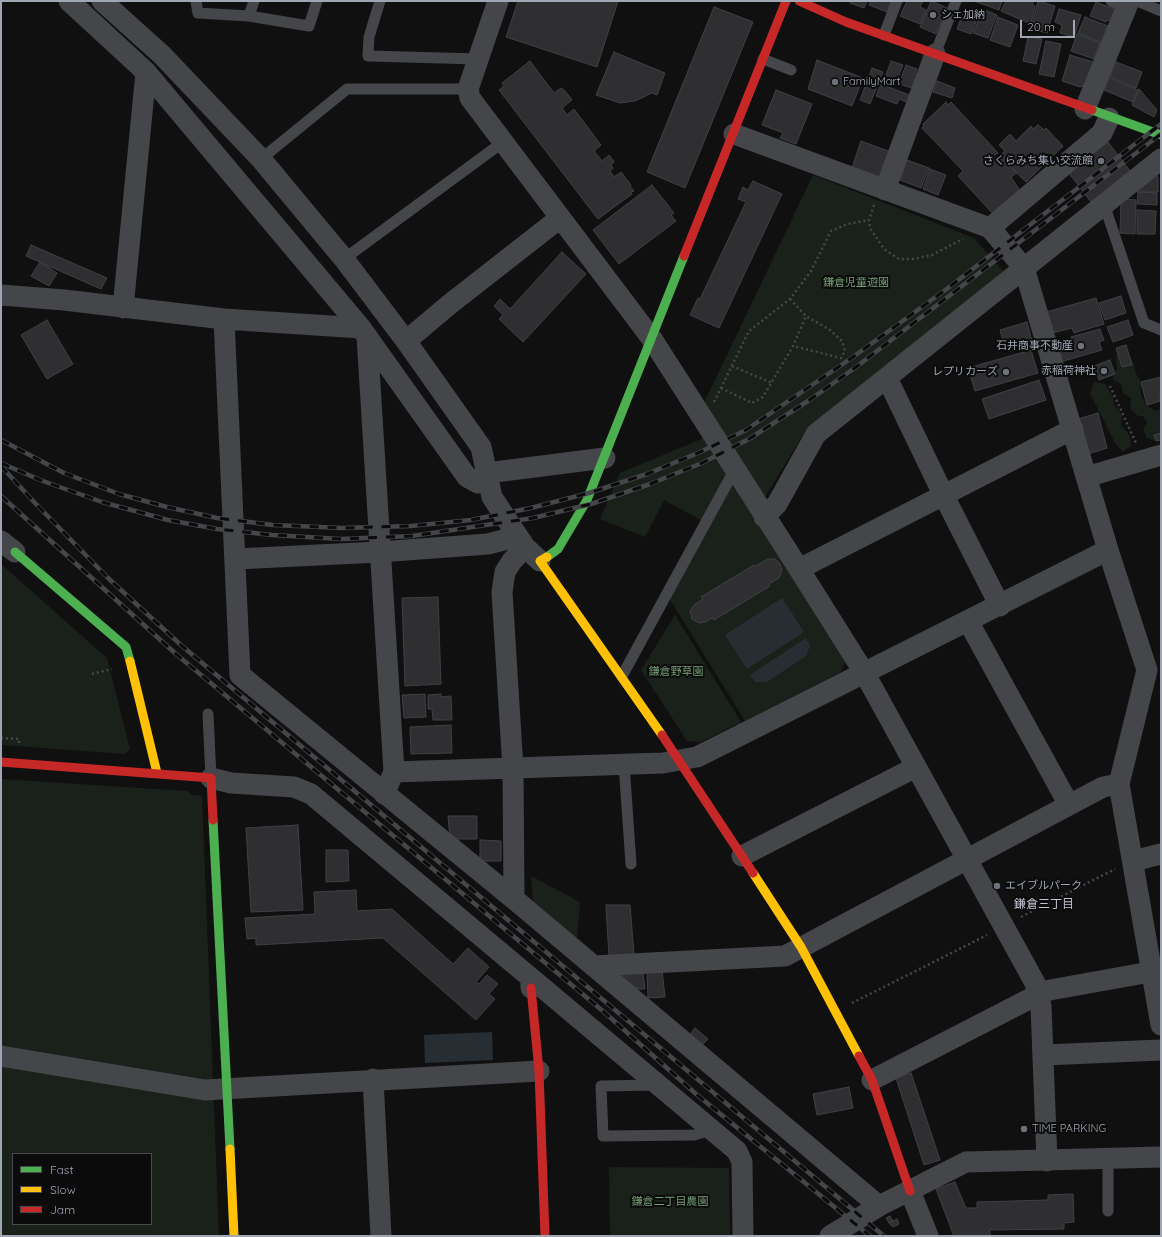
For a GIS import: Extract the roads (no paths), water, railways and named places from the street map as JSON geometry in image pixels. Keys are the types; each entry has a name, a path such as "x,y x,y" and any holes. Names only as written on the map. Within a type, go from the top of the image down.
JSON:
{"street":[{"path":"69,1 146,72 364,332 467,477 478,483 487,477 605,458"},
{"path":"102,1 162,55 261,159 344,259 406,341 481,447 492,497 520,540 540,561 622,676 801,947 872,1080 910,1191 928,1236"},
{"path":"498,1 468,89 470,98 652,339 764,517 799,568 865,674 1035,983 1041,1006 1047,1161"},
{"path":"540,561 558,549 587,500 786,1"},
{"path":"799,1 846,22 1109,118 1161,135"},
{"path":"1085,109 1126,3"},
{"path":"882,189 935,54"},
{"path":"123,308 146,72"},
{"path":"990,228 1102,134 1109,118"},
{"path":"734,134 990,228 1024,268 1108,550 1154,668 1119,784 1133,860 1157,970 1161,1025"},
{"path":"764,517 777,504 816,434 1161,159"},
{"path":"406,341 450,304 560,218"},
{"path":"1,296 64,300 224,319 364,332"},
{"path":"224,319 236,559 240,675 514,899 879,1206"},
{"path":"364,332 394,772 384,794"},
{"path":"887,378 943,494 1000,606"},
{"path":"799,568 1073,429"},
{"path":"1086,476 1152,458"},
{"path":"236,559 379,552 488,544 507,539 520,540"},
{"path":"514,899 513,769 502,592 505,572 512,561 520,540"},
{"path":"8,546 126,647 157,773"},
{"path":"394,772 680,762 697,758 1108,550"},
{"path":"968,621 1069,805"},
{"path":"1,762 201,776 231,783 294,787 311,794 531,983 658,1085 737,1151 740,1156 743,1236"},
{"path":"742,856 916,767"},
{"path":"211,778 228,1088 234,1236"},
{"path":"593,966 785,956 1103,787 1119,784"},
{"path":"1133,860 1161,854"},
{"path":"872,1080 1039,994 1050,990 1157,970"},
{"path":"531,983 539,1071 545,1236"},
{"path":"1044,1055 1161,1050"},
{"path":"1,1056 205,1090 373,1079 539,1071"},
{"path":"373,1079 381,1236"},
{"path":"830,1236 879,1206 966,1162 1108,1160 1161,1157"}],"lane":[{"path":"196,1 198,13 249,16 309,26 317,1"},
{"path":"249,16 254,1"},
{"path":"380,1 369,37 368,56 478,59"},
{"path":"884,35 897,1"},
{"path":"935,54 956,1"},
{"path":"1126,3 1161,11"},
{"path":"763,59 791,70"},
{"path":"261,159 347,89 468,89"},
{"path":"344,259 503,142"},
{"path":"1104,204 1144,323 1161,330"},
{"path":"622,676 734,470"},
{"path":"208,714 211,778"},
{"path":"624,764 631,864"},
{"path":"658,1085 601,1086 603,1136 694,1135 712,1130"},
{"path":"1108,1160 1108,1211"}],"railway":[{"path":"1,440 64,473 119,494 167,507 217,518 273,525 342,528 411,526 471,520 531,508 589,493 647,474 698,453 746,430 853,357 948,288 1161,124"},
{"path":"1,463 40,480 102,502 168,520 217,529 272,535 341,539 412,536 533,518 591,504 650,484 702,463 749,439 811,399 856,367 1161,134"},
{"path":"1,466 108,578 182,646 884,1236"},
{"path":"1,496 176,654 604,1012 696,1094 870,1236"}],"place":[{"name":"シェ加納","path":"933,15"},
{"name":"FamilyMart","path":"835,82"},
{"name":"さくらみち集い交流館","path":"1101,161"},
{"name":"石井商事不動産","path":"1081,346"},
{"name":"赤稲荷神社","path":"1104,371"},
{"name":"レプリカーズ","path":"1006,372"},
{"name":"エイブルパーク","path":"997,886"},
{"name":"TIME PARKING","path":"1024,1129"}],"district":[{"name":"鎌倉三丁目","path":"1044,904"}],"park label":[{"name":"鎌倉児童遊園","path":"856,283"},
{"name":"鎌倉野草園","path":"676,672"},
{"name":"鎌倉二丁目農園","path":"670,1202"}]}
